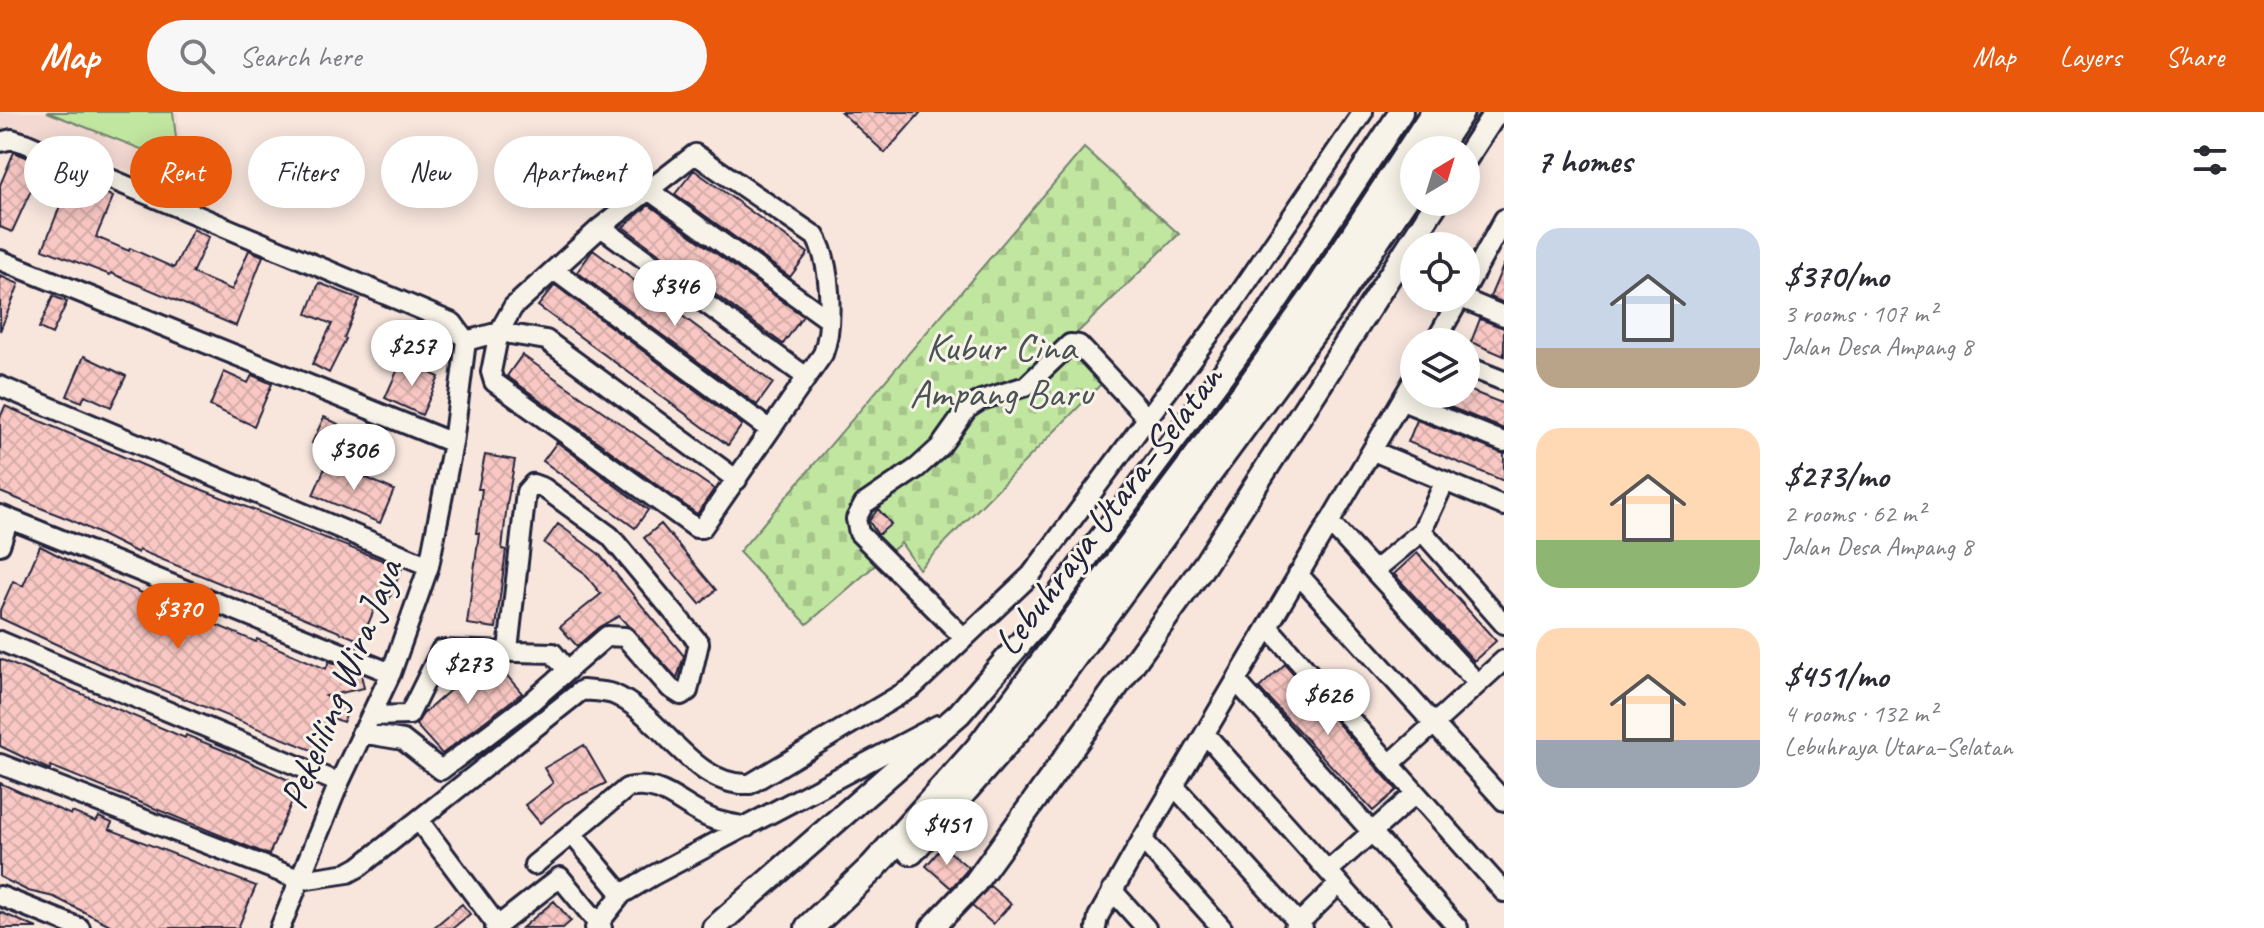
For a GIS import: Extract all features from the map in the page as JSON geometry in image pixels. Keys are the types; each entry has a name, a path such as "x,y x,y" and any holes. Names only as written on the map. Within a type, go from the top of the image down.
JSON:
{"highway":[{"name":"Lebuhraya Utara–Selatan","path":"809,928 873,867 977,751 1246,392 1343,256 1435,112"},
{"path":"1444,136 1460,112"},
{"name":"Lebuhraya Utara–Selatan","path":"834,928 899,864 1034,710 1315,329 1400,205"}],"main road":[{"path":"714,928 959,714 1037,624 1182,432 1295,275 1401,112"},
{"path":"1480,137 1496,112"},
{"path":"932,928 975,883 1205,564 1428,216"}],"street":[{"path":"0,764 301,880 348,873 420,822 582,690 612,694 639,711 693,761 729,785 750,784 913,687 1031,575 1233,303 1363,112"},
{"path":"0,142 12,139 25,143 453,323 466,341 499,332 546,340 737,480"},
{"path":"624,208 513,307 499,332 491,372 494,382 696,528 707,524 805,376 823,354 829,337 824,250 815,236 695,154 653,185"},
{"path":"653,193 829,320"},
{"path":"1480,270 1497,249 1504,219"},
{"path":"601,227 805,376"},
{"path":"0,260 453,443"},
{"path":"554,270 770,430"},
{"path":"1480,306 1504,316"},
{"name":"Pekeliling Wira Jaya","path":"280,928 339,783 391,673 429,566 453,443 466,341"},
{"path":"964,638 859,533 856,519 864,504 917,468 940,447 967,409 981,400 1026,386 1070,344 1079,345 1148,419"},
{"path":"1480,372 1504,381"},
{"path":"0,386 429,566"},
{"path":"1096,928 1112,890 1400,404"},
{"path":"1419,408 1504,442"},
{"path":"1373,451 1504,506"},
{"path":"1374,571 1422,531 1445,481"},
{"path":"361,733 408,742 437,769 447,768 607,636 620,634 670,688 685,695 699,643 610,536 544,488 533,484 526,492 508,650"},
{"path":"0,545 5,517 391,673"},
{"path":"1329,522 1478,684"},
{"path":"1422,531 1504,624"},
{"path":"1298,574 1504,801"},
{"path":"1268,627 1504,892"},
{"path":"0,641 339,783"},
{"path":"408,742 409,715 441,650 553,653 566,669"},
{"path":"1390,764 1504,660"},
{"path":"1237,682 1458,928"},
{"path":"420,822 496,926 560,877 599,927 622,894 959,714"},
{"path":"371,716 409,715"},
{"path":"1206,735 1379,928"},
{"path":"534,865 627,788 644,784 660,787 687,807 715,820 747,827"},
{"path":"1175,787 1298,926 1372,832 1416,793"},
{"path":"572,834 622,894"},
{"path":"1142,839 1222,928"},
{"path":"1112,890 1146,928"},
{"path":"0,896 80,928"}],"shaded area":[{"path":"0,112 178,112 180,136 130,136 130,170 114,165 114,136 24,137 0,130"}],"green space":[{"path":"47,112 173,112 176,136 130,136 130,145"},
{"name":"Kubur Cina Ampang Baru","path":"1084,148 1179,234 1075,335 1112,373 919,569 901,543 807,624 739,552"}],"building":[{"path":"841,112 921,112 885,153"},
{"path":"14,152 24,156 24,206 12,232 0,227 0,185"},
{"path":"694,170 808,253 790,277 675,194"},
{"path":"59,208 108,208 96,237 174,268 193,229 209,237 192,273 232,290 249,250 263,256 236,326 111,273 43,249"},
{"path":"645,208 653,208 803,316 783,344 623,227"},
{"path":"593,250 773,383 757,405 577,272"},
{"path":"1504,264 1504,303 1490,297"},
{"path":"0,276 19,284 0,331"},
{"path":"319,283 360,299 346,339 329,373 312,364 332,324 307,314"},
{"path":"555,285 742,425 728,445 538,306"},
{"path":"53,296 67,302 52,334 39,328"},
{"path":"1480,319 1504,328 1504,356 1480,346 1480,328 1476,328"},
{"path":"522,355 714,489 697,514 507,376"},
{"path":"84,356 126,376 111,407 85,395 82,402 67,396"},
{"path":"402,360 439,377 422,415 385,398"},
{"path":"224,372 248,383 252,375 272,384 254,426 210,406"},
{"path":"1480,395 1504,404 1504,429 1453,408 1480,408"},
{"path":"5,406 180,481 402,568 388,602 379,598 361,641 139,550 138,553 71,520 0,492 0,418"},
{"path":"324,417 338,424 326,450 312,443"},
{"path":"1417,420 1504,454 1504,481 1408,442"},
{"path":"557,442 648,510 635,528 543,461"},
{"path":"485,455 515,460 507,504 502,549 506,550 496,628 467,624 479,533 476,533 482,489 478,489"},
{"path":"328,461 394,490 380,523 313,495"},
{"path":"878,509 891,524 878,535 869,521"},
{"path":"558,524 599,554 684,656 677,678 619,616 599,627 577,646 560,627 601,594 583,572 544,543"},
{"path":"661,524 716,590 700,604 644,538"},
{"path":"40,546 256,642 257,639 326,669 329,661 361,674 364,688 326,696 350,707 343,722 328,716 314,751 103,666 0,618 0,610 13,581 23,586"},
{"path":"1417,553 1496,641 1474,661 1394,574"},
{"path":"0,659 185,738 186,735 235,755 299,785 269,855 51,766 50,770 0,746"},
{"path":"481,663 496,663 522,693 442,754 416,725 423,714"},
{"path":"1285,664 1397,790 1373,811 1259,688"},
{"path":"584,745 606,783 565,803 540,823 525,805 553,783 544,768"},
{"path":"0,783 71,815 72,812 96,822 99,817 112,823 109,829 256,886 238,928 116,928 54,897 28,891 0,877"},
{"path":"943,846 969,868 951,888 926,866"},
{"path":"990,886 1011,904 993,924 972,906"},
{"path":"554,901 571,921 563,928 522,928"},
{"path":"462,904 470,914 453,928 433,928"},
{"path":"0,912 37,928 0,928"}]}
